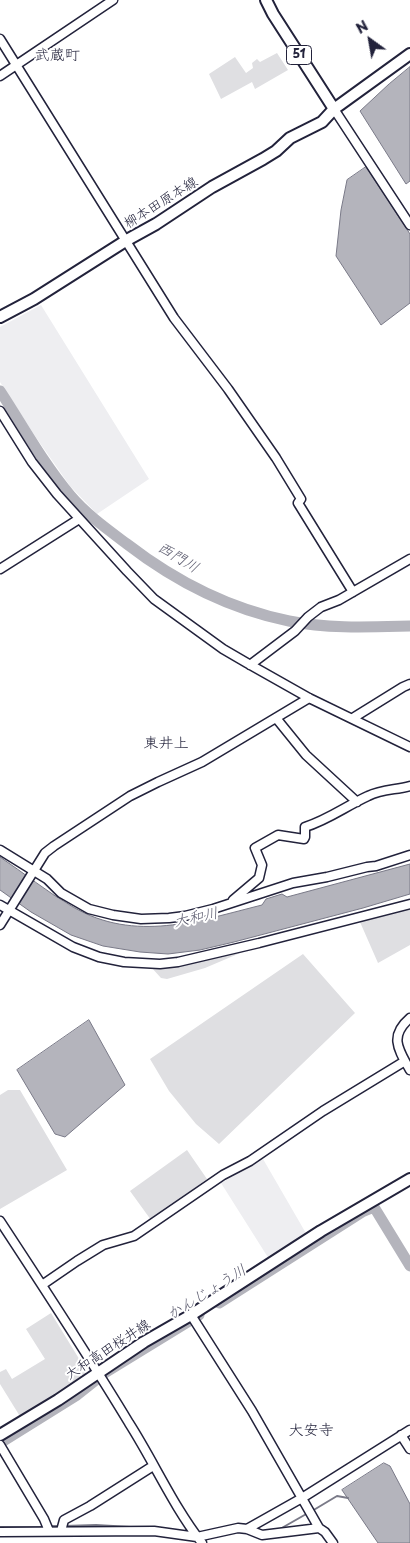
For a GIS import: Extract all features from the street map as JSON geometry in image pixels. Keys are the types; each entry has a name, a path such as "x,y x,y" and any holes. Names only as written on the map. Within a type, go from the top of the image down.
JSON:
{"main road":[{"name":"51","path":"266,0 272,14 334,109"},
{"name":"柳本田原本線","path":"0,317 34,299 212,187 276,151 290,138 322,122 334,109 410,54"},
{"name":"大和高田桜井線","path":"0,1435 100,1375 144,1342 192,1317 321,1231 410,1179"}],"street":[{"path":"0,76 113,0"},
{"path":"0,39 183,330 228,389 276,458 302,499 298,503 353,592"},
{"path":"334,109 410,225"},
{"path":"0,411 32,462 79,519 150,595 223,649 250,665 309,698 410,747"},
{"path":"0,570 79,519"},
{"path":"250,665 295,631 321,607 339,600 410,559"},
{"path":"353,718 402,686 410,684"},
{"path":"0,925 45,853 54,846 130,796 202,762 309,698"},
{"path":"276,718 306,755 357,802"},
{"path":"230,903 260,878 262,865 255,848 278,835 304,839 305,827 322,822 357,802 386,789 410,786"},
{"path":"0,850 34,873 47,879 61,893 73,901 89,909 141,919 169,918 213,909 293,883 376,866 410,856"},
{"path":"0,905 73,947 99,957 124,962 160,964 178,962 259,943 410,904"},
{"path":"410,1018 399,1030 397,1040 397,1046 410,1070"},
{"path":"42,1285 103,1245 134,1236 223,1175 250,1161 323,1111 405,1061"},
{"path":"0,1221 100,1375 131,1425 153,1466 200,1540"},
{"path":"192,1317 252,1411 319,1528 325,1532 332,1543"},
{"path":"247,1529 302,1498 410,1430"},
{"path":"401,1435 410,1449"},
{"path":"0,1445 44,1519 49,1531"},
{"path":"61,1531 64,1520 90,1506 153,1466"},
{"path":"0,1532 154,1531 200,1540 238,1528 247,1529 262,1535 319,1528"}],"shaded area":[{"path":"277,53 288,70 255,89 252,82 221,99 209,74 235,57 246,73 253,68 252,63 257,59 260,62"},
{"path":"410,67 410,181 406,184 360,111"},
{"path":"366,167 410,234 410,303 381,325 336,256 341,210 347,180"},
{"path":"41,305 149,479 97,514 70,486 0,382 0,327"},
{"path":"0,857 73,907 96,918 120,924 143,926 190,922 262,905 266,899 282,894 287,897 410,864 410,894 200,950 168,954 140,952 103,946 71,935 31,912 0,890"},
{"path":"410,907 410,945 378,963 360,922"},
{"path":"252,948 205,968 167,979 161,978 151,967 174,966"},
{"path":"303,954 355,1013 219,1144 196,1124 169,1091 150,1059"},
{"path":"89,1020 125,1085 65,1137 55,1134 17,1070"},
{"path":"8,1090 20,1090 67,1170 0,1209 0,1095"},
{"path":"187,1150 207,1179 151,1220 130,1191"},
{"path":"263,1159 307,1235 269,1259 221,1183"},
{"path":"51,1313 89,1375 21,1418 0,1384 0,1372 6,1369 12,1379 45,1359 26,1329"},
{"path":"384,1463 390,1466 410,1504 410,1543 378,1543 342,1490"}],"waterway":[{"name":"西門川","path":"0,391 51,470 76,502 97,521 164,570 224,601 267,616 304,624 365,627 410,626"},
{"name":"かんじょう川","path":"219,1303 362,1212 374,1207 410,1266"},
{"name":"かんじょう川","path":"0,1443 77,1395 106,1372 199,1315"},
{"path":"312,1511 337,1496 348,1498"},
{"path":"280,1529 308,1513"},
{"path":"238,1525 243,1524 247,1526"},
{"path":"50,1526 60,1526"},
{"path":"65,1526 130,1527"},
{"path":"0,1527 45,1527"}],"district":[{"name":"武蔵町","path":"57,56"},
{"name":"東井上","path":"166,744"},
{"name":"大安寺","path":"311,1431"}],"water label":[{"name":"大和川","path":"196,918"}]}
